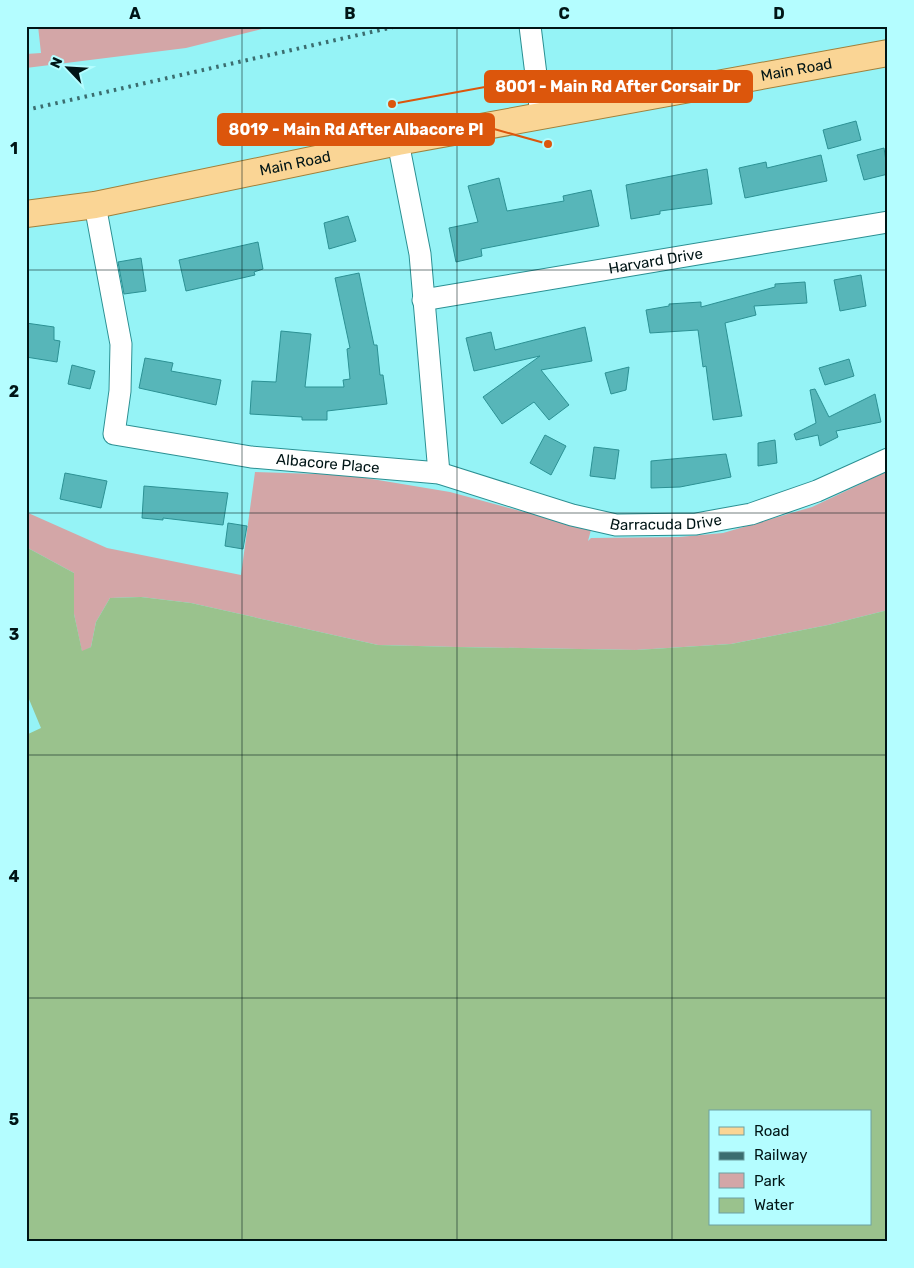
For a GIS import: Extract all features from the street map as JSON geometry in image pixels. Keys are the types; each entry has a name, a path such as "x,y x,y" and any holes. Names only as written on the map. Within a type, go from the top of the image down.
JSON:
{"main road":[{"name":"Main Road","path":"26,214 95,205 398,142 888,54"}],"street":[{"path":"530,26 542,115"},
{"path":"398,142 420,254 440,474"},
{"name":"Albacore Place","path":"95,205 121,344 120,391 114,434 251,457 440,474"},
{"name":"Harvard Drive","path":"423,300 888,222"},
{"name":"Barracuda Drive","path":"440,474 572,515 616,525 670,526 751,514 817,490 888,459"}],"green space":[{"path":"38,26 274,26 186,48 26,68 26,54 41,53"},
{"path":"888,471 888,610 828,625 731,644 636,650 378,645 191,603 141,597 110,598 96,622 91,647 82,652 74,614 74,573 26,547 26,512 107,548 241,575 255,472 348,475 450,492 591,530 588,541 591,538 679,537 723,533 812,507"}],"water":[{"path":"26,547 74,573 74,614 82,651 91,647 96,622 110,598 141,597 191,603 378,645 636,650 731,644 828,625 888,610 888,1242 26,1242 26,735 41,728 26,692"}],"building":[{"path":"856,121 861,140 828,149 823,130"},
{"path":"884,148 888,174 864,180 857,155"},
{"path":"821,155 827,181 745,198 739,168 766,162 767,168"},
{"path":"707,169 712,204 660,211 660,214 631,219 626,185"},
{"path":"499,178 507,211 564,201 563,196 591,190 599,226 481,249 482,256 456,262 449,228 478,222 468,186"},
{"path":"348,216 356,241 329,249 324,223"},
{"path":"258,242 263,269 254,272 255,275 186,291 179,260"},
{"path":"141,258 146,291 124,294 118,262"},
{"path":"359,273 374,345 377,345 380,375 383,375 387,404 327,411 327,420 302,420 302,417 250,414 252,381 276,382 281,331 311,334 305,387 344,387 343,380 350,379 347,349 350,348 335,278"},
{"path":"861,275 866,306 840,311 834,280"},
{"path":"805,282 807,303 754,306 756,315 725,323 742,416 713,420 706,366 703,367 698,330 650,333 646,310 669,306 669,304 701,302 701,307 775,287 775,284"},
{"path":"26,323 54,327 54,340 60,341 57,362 26,357"},
{"path":"585,327 592,361 541,370 569,405 549,420 534,402 502,424 483,397 540,356 474,371 466,338 491,332 495,350"},
{"path":"145,358 173,363 171,371 221,380 216,405 139,388"},
{"path":"849,359 854,376 825,385 819,368"},
{"path":"72,365 95,371 90,389 68,384"},
{"path":"629,367 626,390 611,394 605,373"},
{"path":"815,389 829,417 875,394 881,422 836,431 838,437 820,446 818,435 796,440 794,434 816,423 810,390"},
{"path":"545,435 566,446 551,475 530,463"},
{"path":"775,440 777,463 758,466 758,443"},
{"path":"594,447 619,450 615,479 590,476"},
{"path":"726,454 731,477 680,487 651,488 651,461"},
{"path":"65,473 107,481 101,508 60,499"},
{"path":"144,486 228,493 223,525 163,518 163,520 142,518"},
{"path":"228,523 247,526 243,549 225,546"}],"railway":[{"path":"26,110 398,26"}],"place":[{"name":"8001 - Main Rd After Corsair Dr","path":"392,104"},
{"name":"8019 - Main Rd After Albacore Pl","path":"548,144"}]}
